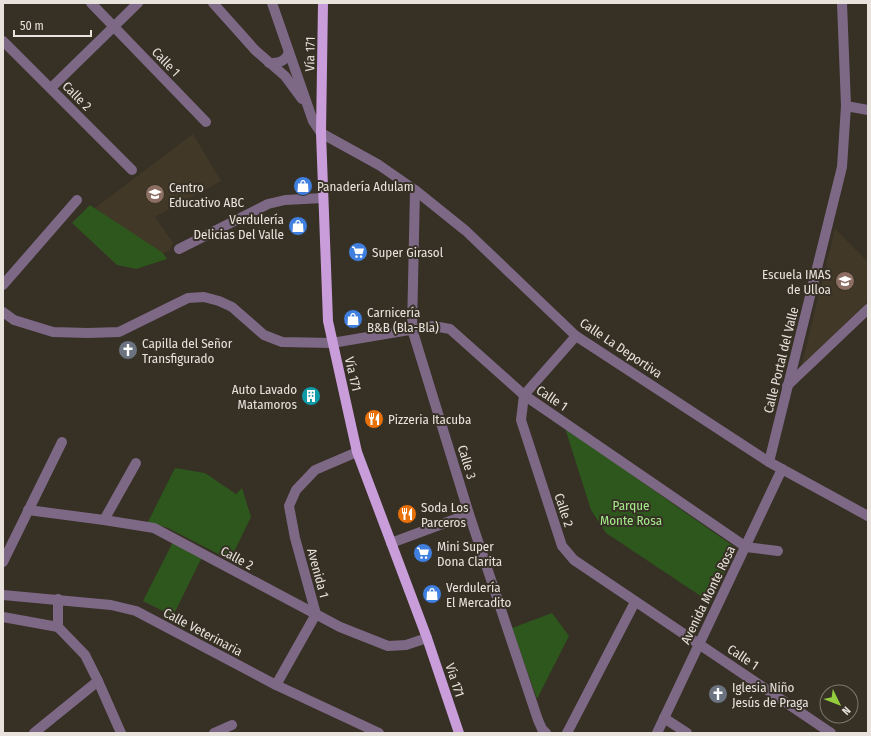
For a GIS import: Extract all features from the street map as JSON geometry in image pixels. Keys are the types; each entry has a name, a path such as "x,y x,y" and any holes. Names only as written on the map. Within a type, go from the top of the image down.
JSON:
{"main road":[{"name":"Vía 171","path":"323,3 321,133 328,321 332,343 357,452 427,638 459,733"}],"street":[{"name":"Calle 1","path":"91,3 206,122"},
{"path":"51,88 138,3"},
{"path":"213,3 269,63 285,76 308,107"},
{"path":"272,3 308,107 313,120 321,133"},
{"name":"Calle Portal del Valle","path":"769,462 841,176 846,106 842,3"},
{"name":"Calle 2","path":"3,41 132,170"},
{"path":"269,63 283,61 289,52"},
{"path":"846,106 868,110"},
{"name":"Calle La Deportiva","path":"321,133 379,165 415,190 466,231 576,336 769,462 868,516"},
{"name":"Calle 3","path":"415,190 412,329 469,514 538,720 542,729 546,733"},
{"path":"179,249 268,204 285,200 323,198"},
{"path":"3,285 77,200"},
{"name":"Calle 1","path":"3,312 14,320 53,332 119,332 188,298 204,297 219,301 232,307 264,335 282,342 332,343 433,326 450,329 524,395 746,547"},
{"path":"787,386 868,309"},
{"path":"524,395 576,336"},
{"name":"Calle 2","path":"524,395 521,420 562,546 574,560 635,602 699,643"},
{"path":"3,562 62,442"},
{"name":"Avenida 1","path":"276,685 316,614 295,538 289,506 296,490 315,470 357,452"},
{"path":"104,520 136,463"},
{"name":"Avenida Monte Rosa","path":"657,733 782,469"},
{"name":"Calle 2","path":"28,510 154,528 340,627 388,646 406,645 427,638"},
{"path":"391,543 469,514"},
{"path":"746,547 778,551"},
{"name":"Calle Veterinaria","path":"3,595 112,605 136,611 276,685 379,733"},
{"path":"58,599 58,627"},
{"path":"567,733 635,602"},
{"path":"3,617 58,627 85,655 121,733"},
{"name":"Calle 1","path":"699,643 831,733"},
{"path":"34,733 98,681"},
{"path":"664,718 687,733"},
{"path":"214,733 232,725"}],"shaded area":[{"name":"Centro Educativo ABC","path":"193,134 221,181 155,217 173,243 169,251 163,253 156,251 95,208"},
{"name":"Escuela IMAS de Ulloa","path":"835,229 868,262 868,301 801,368"}],"green space":[{"path":"90,205 163,253 167,259 136,269 117,265 72,223"},
{"name":"Parque Monte Rosa","path":"565,428 736,548 711,603 606,533 591,510"},
{"path":"175,468 205,473 236,494 242,488 251,517 230,560 168,528 148,522"},
{"path":"173,542 202,557 173,616 143,601"},
{"path":"552,613 569,636 537,699 512,628"}],"place":[{"name":"Panadería Adulam","path":"303,186"},
{"name":"Centro Educativo ABC","path":"155,194"},
{"name":"Verdulería Delicias Del Valle","path":"298,226"},
{"name":"Super Girasol","path":"358,252"},
{"name":"Escuela IMAS de Ulloa","path":"845,281"},
{"name":"Carnicería B&B (Bla-Bla)","path":"353,319"},
{"name":"Capilla del Señor Transfigurado","path":"128,350"},
{"name":"Auto Lavado Matamoros","path":"311,396"},
{"name":"Pizzeria Itacuba","path":"374,419"},
{"name":"Soda Los Parceros","path":"407,514"},
{"name":"Mini Super Dona Clarita","path":"423,553"},
{"name":"Verdulería El Mercadito","path":"432,594"},
{"name":"Iglesia Niño Jesús de Praga","path":"718,694"}]}
